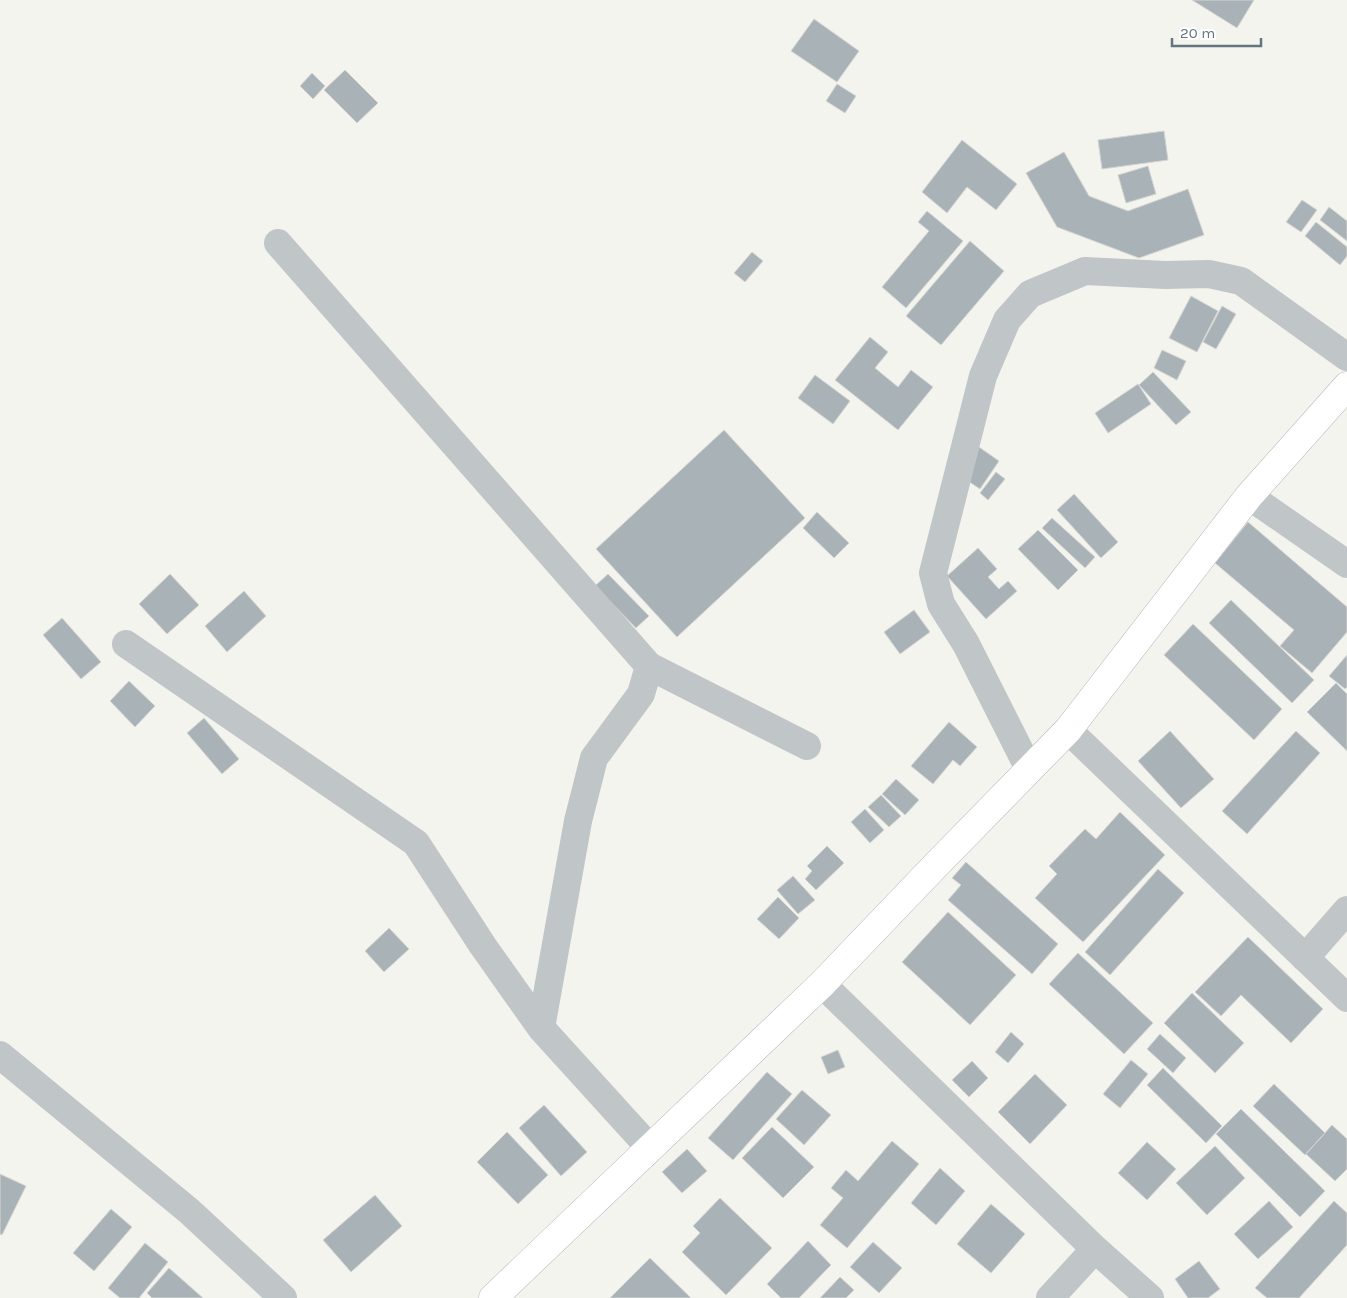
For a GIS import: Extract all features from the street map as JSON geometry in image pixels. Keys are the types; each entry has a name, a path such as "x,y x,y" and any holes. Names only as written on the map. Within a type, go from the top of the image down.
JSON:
{"main road":[{"path":"493,1298 822,984 1068,730 1249,496 1347,386"}],"street":[{"path":"278,243 649,666 807,746"},
{"path":"1029,769 966,644 941,604 933,573 983,376 1007,320 1030,294 1085,271 1165,275 1209,274 1241,281 1347,357"},
{"path":"1249,496 1347,564"},
{"path":"126,644 416,843 483,946 541,1028 650,1148"},
{"path":"541,1028 578,821 594,758 641,694 649,666"},
{"path":"1068,730 1347,998"},
{"path":"1305,958 1347,910"},
{"path":"822,984 1095,1249 1150,1298"},
{"path":"0,1055 188,1211 283,1298"},
{"path":"1050,1298 1095,1249"}],"building":[{"path":"1192,0 1254,0 1237,28"},
{"path":"814,19 859,51 837,82 791,51"},
{"path":"345,70 378,103 357,123 324,90"},
{"path":"312,73 325,86 313,99 300,86"},
{"path":"837,84 856,96 845,113 826,101"},
{"path":"1164,131 1168,160 1102,169 1098,140"},
{"path":"962,140 1017,184 996,210 967,187 947,213 922,192"},
{"path":"1064,152 1089,196 1128,211 1188,189 1204,235 1139,258 1057,227 1026,173"},
{"path":"1148,166 1156,194 1126,203 1118,175"},
{"path":"1302,200 1317,210 1301,232 1286,222"},
{"path":"1329,207 1347,221 1347,241 1320,220"},
{"path":"927,211 963,241 906,308 882,287 929,231 918,222"},
{"path":"1316,222 1347,247 1347,256 1340,265 1305,236"},
{"path":"970,241 1004,271 941,345 906,316"},
{"path":"752,252 763,261 745,282 734,273"},
{"path":"1191,296 1218,311 1197,352 1169,338"},
{"path":"1222,306 1236,314 1216,349 1203,342"},
{"path":"870,337 888,352 875,368 898,387 911,370 933,387 898,430 835,380"},
{"path":"1162,350 1186,361 1177,380 1154,368"},
{"path":"1153,372 1191,412 1176,425 1139,385"},
{"path":"815,375 850,401 833,424 798,398"},
{"path":"1138,384 1151,404 1108,433 1095,413"},
{"path":"724,430 805,518 677,637 596,549"},
{"path":"979,447 999,461 980,489 959,475"},
{"path":"996,472 1005,479 988,500 980,493"},
{"path":"1074,494 1118,542 1101,558 1057,510"},
{"path":"817,512 849,543 834,558 803,528"},
{"path":"1052,518 1095,557 1085,568 1042,528"},
{"path":"1248,522 1347,607 1347,632 1312,673 1280,646 1294,630 1215,563"},
{"path":"1038,530 1078,570 1058,590 1018,549"},
{"path":"978,548 997,569 988,577 999,589 1008,581 1017,591 986,619 947,576"},
{"path":"170,574 199,605 167,634 139,604"},
{"path":"608,574 649,616 636,628 595,586"},
{"path":"244,591 266,616 227,652 205,626"},
{"path":"1231,600 1314,680 1292,703 1209,623"},
{"path":"914,610 930,632 900,654 884,632"},
{"path":"62,618 101,662 81,679 43,635"},
{"path":"1193,624 1282,709 1254,740 1164,655"},
{"path":"1347,655 1347,687 1345,689 1329,676"},
{"path":"129,681 155,706 135,727 110,701"},
{"path":"1336,683 1347,694 1347,751 1307,712"},
{"path":"204,718 239,759 222,774 187,733"},
{"path":"949,722 977,747 960,766 953,760 933,784 911,766"},
{"path":"1170,731 1214,779 1181,808 1138,761"},
{"path":"1296,731 1320,753 1247,834 1222,811"},
{"path":"896,779 919,800 905,815 882,794"},
{"path":"881,795 901,816 889,827 868,807"},
{"path":"865,809 884,830 870,843 851,822"},
{"path":"1120,812 1165,855 1083,942 1035,898 1057,874 1049,866 1085,829 1096,839"},
{"path":"827,846 844,863 816,890 805,879 812,871 807,866"},
{"path":"966,862 1058,944 1032,974 948,900 961,885 952,878"},
{"path":"1158,869 1184,893 1110,975 1085,952"},
{"path":"793,876 815,900 798,914 777,890"},
{"path":"778,897 799,918 779,939 757,919"},
{"path":"948,912 1016,975 970,1025 902,962"},
{"path":"389,928 409,949 384,972 365,951"},
{"path":"1248,937 1323,1009 1291,1043 1241,995 1221,1016 1195,992"},
{"path":"1078,953 1153,1023 1124,1054 1049,984"},
{"path":"1192,993 1244,1043 1215,1073 1164,1023"},
{"path":"1011,1032 1024,1044 1008,1063 995,1052"},
{"path":"1160,1034 1186,1058 1173,1073 1147,1049"},
{"path":"838,1050 845,1067 828,1074 821,1057"},
{"path":"1131,1060 1148,1074 1120,1108 1103,1094"},
{"path":"972,1061 988,1078 969,1097 952,1080"},
{"path":"1163,1068 1222,1126 1206,1143 1147,1085"},
{"path":"767,1072 792,1094 733,1160 708,1138"},
{"path":"1035,1074 1067,1105 1030,1144 998,1112"},
{"path":"1274,1084 1325,1133 1305,1155 1253,1106"},
{"path":"802,1090 831,1115 804,1145 776,1119"},
{"path":"544,1105 587,1152 561,1176 519,1128"},
{"path":"1241,1109 1325,1191 1300,1217 1216,1134"},
{"path":"1332,1125 1347,1139 1347,1169 1335,1181 1306,1154"},
{"path":"772,1127 814,1167 783,1198 742,1158"},
{"path":"507,1132 548,1175 518,1204 477,1162"},
{"path":"892,1141 919,1164 847,1248 820,1225 843,1198 831,1188 846,1170 858,1181"},
{"path":"1147,1142 1176,1169 1147,1200 1118,1173"},
{"path":"1215,1146 1245,1178 1207,1215 1176,1183"},
{"path":"687,1149 707,1171 682,1193 662,1172"},
{"path":"940,1168 965,1191 936,1225 911,1203"},
{"path":"0,1174 26,1186 2,1235 0,1234"},
{"path":"375,1195 402,1226 351,1272 323,1240"},
{"path":"720,1198 772,1248 726,1295 682,1252 700,1233 693,1226"},
{"path":"1269,1201 1293,1227 1258,1259 1234,1234"},
{"path":"1334,1201 1347,1213 1347,1245 1299,1298 1267,1298 1255,1288"},
{"path":"991,1204 1025,1234 991,1273 957,1244"},
{"path":"111,1209 132,1227 94,1271 73,1253"},
{"path":"808,1241 831,1265 799,1298 781,1298 767,1284"},
{"path":"873,1242 902,1268 879,1293 850,1267"},
{"path":"145,1243 168,1262 139,1298 120,1298 108,1288"},
{"path":"650,1258 691,1298 610,1298"},
{"path":"1199,1261 1220,1289 1208,1298 1188,1298 1175,1279"},
{"path":"169,1268 203,1298 152,1298 147,1293"},
{"path":"840,1277 854,1290 846,1298 820,1298"}]}
